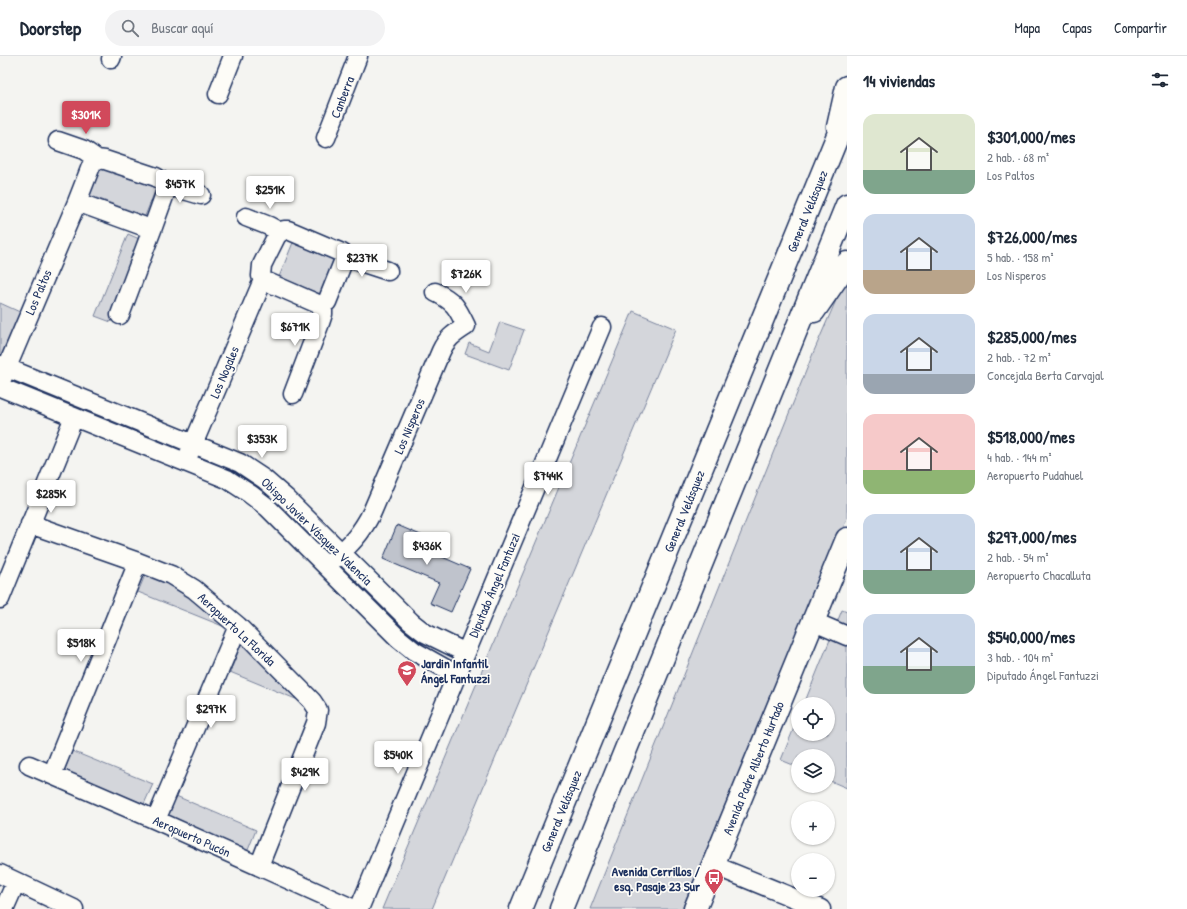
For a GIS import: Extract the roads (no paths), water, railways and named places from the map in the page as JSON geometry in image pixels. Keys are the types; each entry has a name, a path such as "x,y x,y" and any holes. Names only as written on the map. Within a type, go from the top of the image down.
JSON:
{"main road":[{"path":"832,150 847,87"},
{"name":"General Velásquez","path":"521,909 847,113"},
{"path":"562,909 847,205"},
{"path":"787,352 847,263"},
{"name":"Avenida Padre Alberto Hurtado","path":"695,909 812,621 847,539"}],"street":[{"path":"218,94 233,56"},
{"name":"Canberra","path":"326,138 358,56"},
{"path":"58,141 84,150 97,159 105,160 156,177 167,185 201,195"},
{"name":"Los Paltos","path":"2,372 77,202 90,167 93,161 97,159"},
{"path":"120,315 167,185"},
{"path":"77,202 148,228 153,226"},
{"path":"246,216 280,232 288,230 342,253 345,257 388,271"},
{"name":"Los Nogales","path":"186,463 263,280 261,276 262,265 280,232"},
{"path":"263,280 318,304 323,304 327,302 345,257"},
{"name":"Los Nisperos","path":"327,566 359,534 372,512 445,342 466,326 460,312 452,302 435,292"},
{"path":"293,394 323,314 323,304"},
{"name":"Diputado Ángel Fantuzzi","path":"359,909 602,327"},
{"name":"Obispo Javier Vásquez Valencia","path":"2,372 240,463 264,479 286,498 411,622 425,633 466,653"},
{"name":"Obispo Javier Vásquez Valencia","path":"0,386 226,480 255,497 327,566 398,638 414,651 457,675"},
{"path":"1,594 74,417"},
{"name":"Aeropuerto La Florida","path":"30,524 171,575 194,589 238,626 312,701 318,710 316,723 259,866"},
{"path":"52,775 138,562"},
{"path":"812,621 847,636"},
{"path":"156,820 238,626"},
{"name":"Aeropuerto Pucón","path":"29,765 354,909"},
{"path":"713,865 821,909"},
{"path":"0,874 74,909"},
{"path":"4,909 16,882"}],"place":[{"name":"Jardin Infantil Ángel Fantuzzi","path":"407,687"},
{"name":"Avenida Cerrillos / esq. Pasaje 23 Sur","path":"714,895"}]}
